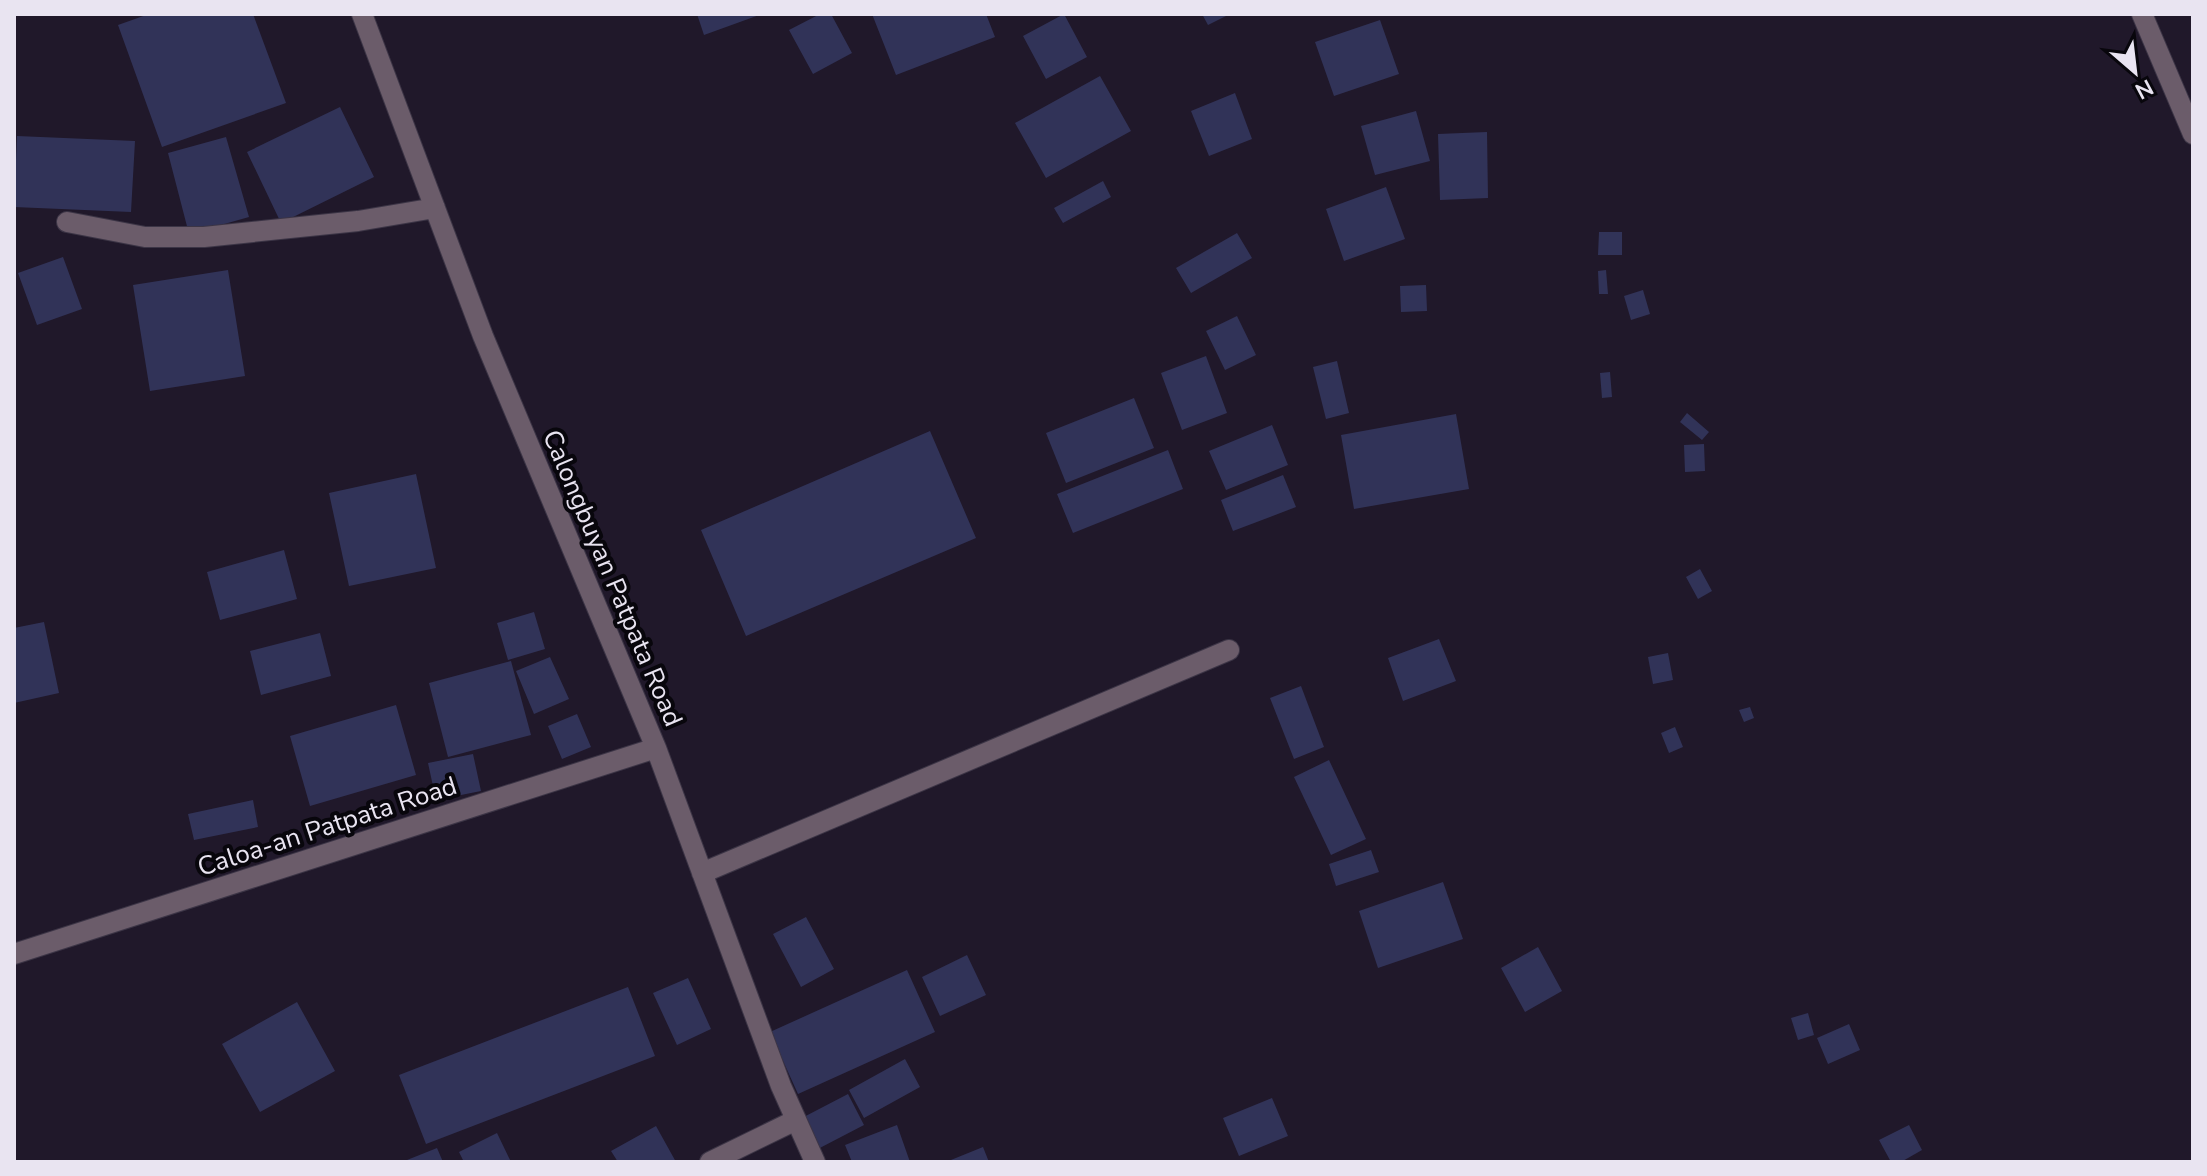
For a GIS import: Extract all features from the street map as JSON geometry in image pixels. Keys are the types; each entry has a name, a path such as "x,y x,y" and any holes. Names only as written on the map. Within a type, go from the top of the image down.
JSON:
{"street":[{"name":"Calongbuyan Patpata Road","path":"362,14 483,336 656,748 781,1086 815,1162"},
{"path":"2142,14 2193,134"},
{"path":"67,222 145,237 204,237 358,221 435,208"},
{"path":"702,873 1229,650"},
{"name":"Caloa-an Patpata Road","path":"14,954 656,748"},
{"path":"710,1162 796,1120"}],"building":[{"path":"149,14 253,14 286,103 162,147 118,25"},
{"path":"697,14 762,14 704,35"},
{"path":"820,14 831,14 852,53 813,74 789,30"},
{"path":"872,14 986,14 995,37 896,75"},
{"path":"1064,14 1087,57 1046,79 1023,36"},
{"path":"1202,14 1230,14 1208,25"},
{"path":"1380,20 1399,74 1334,96 1315,42"},
{"path":"1100,76 1131,131 1046,178 1015,123"},
{"path":"1235,93 1252,139 1209,156 1191,111"},
{"path":"340,107 374,177 281,223 247,152"},
{"path":"1416,111 1430,161 1375,175 1361,126"},
{"path":"1487,132 1488,198 1440,200 1438,134"},
{"path":"17,136 135,141 131,212 14,207"},
{"path":"226,137 249,217 189,234 168,153"},
{"path":"1103,181 1111,197 1063,223 1054,208"},
{"path":"1386,187 1405,239 1344,261 1326,209"},
{"path":"1599,232 1622,232 1622,255 1598,255"},
{"path":"1237,233 1252,258 1191,293 1176,268"},
{"path":"63,257 82,309 37,325 18,273"},
{"path":"228,270 245,376 150,391 133,285"},
{"path":"1606,270 1608,294 1599,294 1598,271"},
{"path":"1426,285 1427,311 1401,312 1400,286"},
{"path":"1643,290 1650,314 1631,320 1624,296"},
{"path":"1237,316 1256,355 1225,370 1206,331"},
{"path":"1206,356 1227,413 1182,430 1161,373"},
{"path":"1337,361 1349,413 1326,419 1313,367"},
{"path":"1610,372 1612,397 1602,398 1600,373"},
{"path":"1134,398 1154,448 1066,483 1046,433"},
{"path":"1687,413 1709,432 1702,440 1680,422"},
{"path":"1456,414 1469,489 1354,509 1341,435"},
{"path":"1272,425 1288,465 1226,490 1209,451"},
{"path":"930,431 976,538 746,636 701,530"},
{"path":"1704,444 1705,471 1685,472 1684,445"},
{"path":"1168,450 1183,489 1073,533 1057,494"},
{"path":"416,474 436,568 349,586 329,493"},
{"path":"1283,475 1296,507 1233,531 1221,500"},
{"path":"284,550 297,599 220,620 207,572"},
{"path":"1700,569 1712,591 1698,599 1686,577"},
{"path":"534,612 545,649 508,660 497,623"},
{"path":"44,622 59,693 14,703 14,628"},
{"path":"320,633 331,676 261,695 250,651"},
{"path":"1439,639 1456,681 1403,701 1388,658"},
{"path":"1668,653 1673,680 1653,684 1648,657"},
{"path":"550,657 569,699 534,714 516,671"},
{"path":"511,661 531,735 448,757 429,683"},
{"path":"1301,686 1324,747 1294,759 1270,698"},
{"path":"396,705 416,775 310,806 290,736"},
{"path":"1750,707 1754,718 1744,722 1739,710"},
{"path":"577,714 591,747 562,759 548,726"},
{"path":"1675,727 1683,747 1669,753 1661,733"},
{"path":"473,754 481,791 436,800 428,763"},
{"path":"1329,760 1366,839 1331,855 1294,777"},
{"path":"253,800 258,827 194,840 188,814"},
{"path":"1371,850 1379,872 1336,886 1329,864"},
{"path":"1443,882 1463,939 1378,968 1359,911"},
{"path":"806,917 834,969 801,987 773,934"},
{"path":"1538,947 1562,991 1525,1012 1501,968"},
{"path":"967,955 986,995 940,1016 922,977"},
{"path":"907,970 935,1032 798,1094 770,1032"},
{"path":"688,978 711,1029 677,1045 653,993"},
{"path":"628,987 655,1056 426,1144 399,1075"},
{"path":"297,1002 335,1071 260,1112 222,1044"},
{"path":"1808,1013 1814,1035 1798,1040 1791,1018"},
{"path":"1849,1024 1860,1050 1828,1064 1817,1038"},
{"path":"905,1059 920,1087 864,1118 849,1090"},
{"path":"848,1094 864,1125 814,1151 798,1120"},
{"path":"1272,1098 1288,1136 1239,1156 1223,1118"},
{"path":"897,1125 910,1162 852,1162 845,1145"},
{"path":"1909,1125 1922,1150 1901,1162 1891,1162 1879,1140"},
{"path":"656,1126 676,1162 618,1162 611,1151"},
{"path":"497,1133 511,1162 464,1162 459,1152"},
{"path":"983,1147 989,1162 946,1162"},
{"path":"437,1148 443,1162 402,1162"}]}
